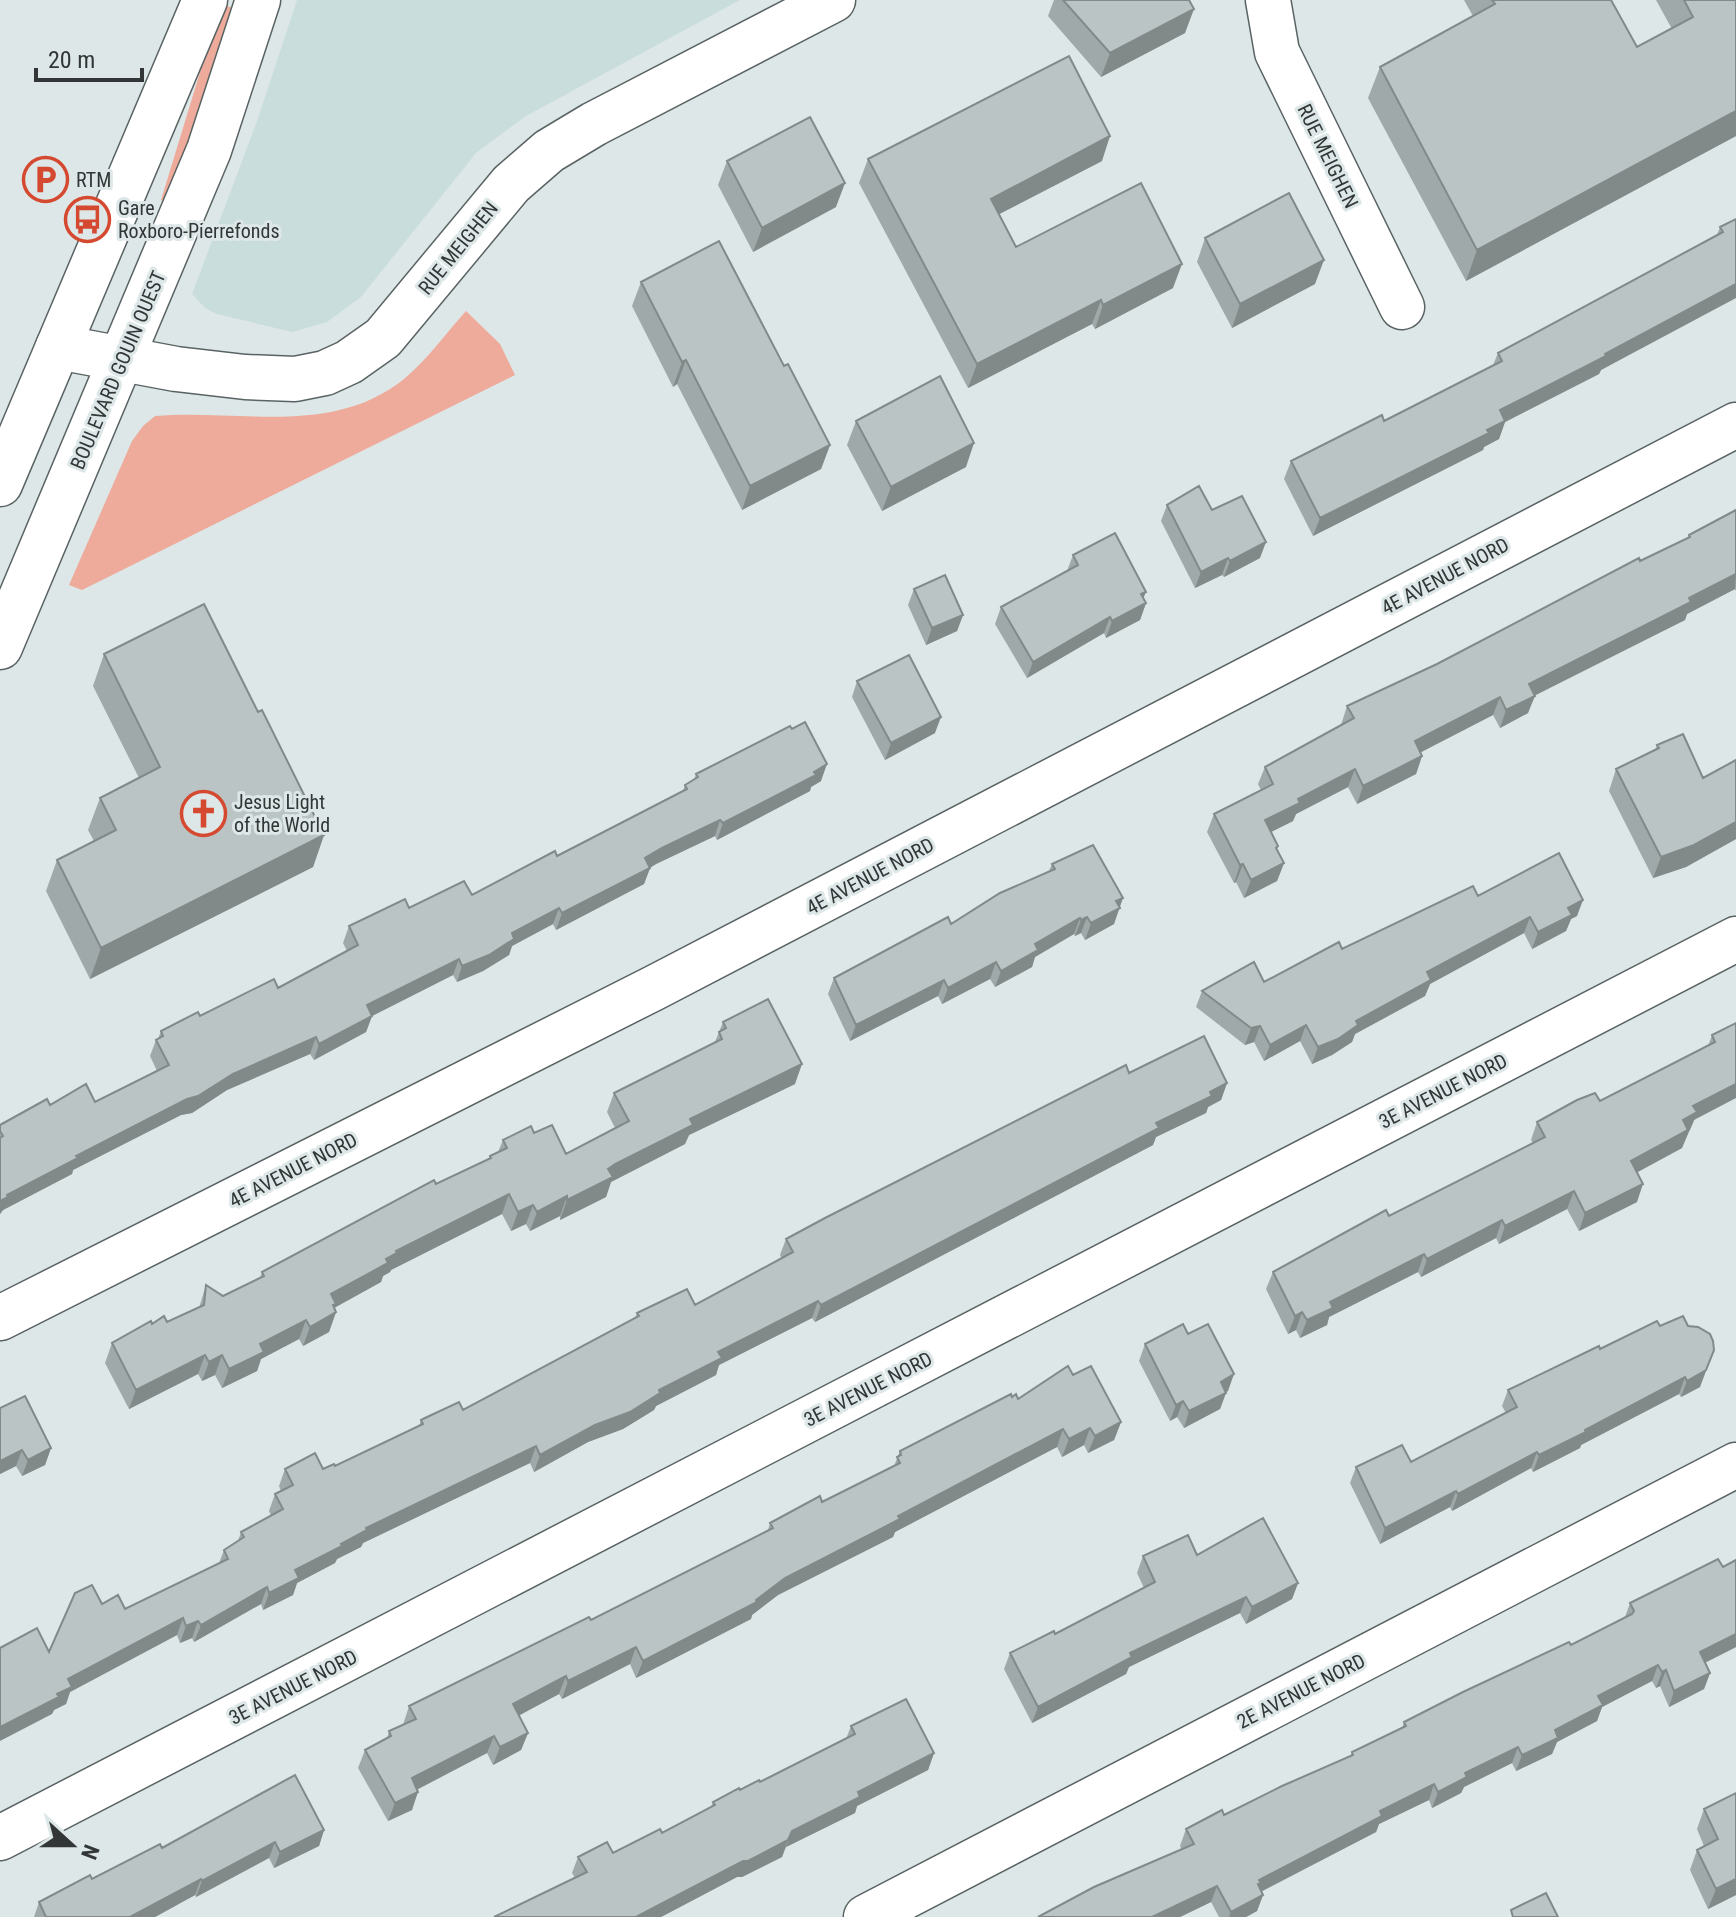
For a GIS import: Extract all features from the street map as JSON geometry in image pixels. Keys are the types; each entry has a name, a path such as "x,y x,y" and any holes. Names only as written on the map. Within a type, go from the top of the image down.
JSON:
{"street":[{"path":"0,484 205,0"},
{"name":"BOULEVARD GOUIN OUEST","path":"0,647 209,150 258,0"},
{"name":"RUE MEIGHEN","path":"58,347 232,376 279,380 325,373 349,362 383,338 511,184 549,151 594,124 833,0"},
{"name":"RUE MEIGHEN","path":"1268,0 1277,52 1402,307"},
{"name":"4E AVENUE NORD","path":"0,1318 654,988 1736,425"},
{"name":"3E AVENUE NORD","path":"0,1838 1736,939"},
{"name":"2E AVENUE NORD","path":"866,1917 1736,1465"}],"shaded area":[{"path":"297,0 740,0 526,116 476,153 361,297 327,322 292,332 217,314 205,308 192,294 257,121"},
{"path":"227,6 236,9 194,133 165,202 161,200 201,69"},
{"path":"466,311 500,344 515,375 82,590 69,585 132,441 155,416 284,417 347,408 376,397 404,379"}],"building":[{"path":"1063,0 1189,0 1194,9 1110,53"},
{"path":"1492,0 1611,0 1637,47 1693,17 1684,0 1736,0 1736,111 1477,250 1380,67 1495,4"},
{"path":"1069,56 1110,136 991,199 1016,247 1141,183 1182,264 1103,305 1101,300 977,364 868,159"},
{"path":"810,117 845,183 762,228 727,161"},
{"path":"1289,193 1324,260 1240,304 1205,238"},
{"path":"1736,219 1736,284 1500,410 1505,421 1487,430 1489,433 1320,518 1291,461 1382,415 1384,421 1502,361 1498,353 1723,232 1720,227"},
{"path":"719,241 784,366 788,364 830,445 750,486 686,360 682,362 641,282"},
{"path":"940,376 974,443 891,487 856,421"},
{"path":"1199,486 1212,510 1242,496 1266,542 1201,572 1167,505"},
{"path":"1736,510 1736,574 1689,598 1691,602 1529,684 1535,696 1506,710 1500,697 1415,741 1422,756 1363,786 1355,769 1298,799 1300,803 1265,820 1284,863 1251,880 1214,814 1273,784 1265,767 1354,718 1347,706 1437,664 1639,558 1640,561 1690,537"},
{"path":"1115,533 1146,592 1141,594 1146,603 1112,621 1110,617 1033,662 1001,607 1078,565 1073,555"},
{"path":"945,575 963,615 932,628 914,589"},
{"name":"Jesus Light of the World","path":"204,604 258,712 262,710 324,835 101,948 57,860 116,830 100,798 160,767 104,654"},
{"path":"909,655 941,717 891,743 857,681"},
{"path":"805,722 827,764 814,772 816,775 723,823 720,820 662,848 645,858 650,868 562,913 559,908 512,933 514,939 489,955 462,966 459,959 367,1005 372,1016 319,1044 316,1037 233,1074 198,1096 76,1156 78,1158 0,1201 0,1138 3,1136 0,1125 47,1099 50,1105 86,1084 95,1102 169,1065 156,1040 163,1036 161,1031 198,1012 200,1016 274,979 278,988 358,945 349,926 405,899 409,908 464,881 472,895 555,851 557,856 687,789 685,785 698,777 696,774 790,726 792,729"},
{"path":"1683,734 1703,778 1736,760 1736,822 1694,845 1661,857 1616,769"},
{"path":"1093,845 1123,898 1116,901 1120,908 1091,923 1087,917 1080,918 1035,944 1038,950 1001,971 996,962 948,988 944,980 856,1025 834,978 948,917 951,924 1000,893 1055,869 1052,864"},
{"path":"1559,853 1583,900 1568,908 1572,915 1538,932 1530,917 1427,972 1431,980 1356,1021 1358,1025 1338,1039 1318,1047 1306,1025 1270,1045 1260,1026 1251,1028 1202,991 1254,962 1264,982 1339,942 1342,949 1473,886 1478,896"},
{"path":"768,999 802,1064 690,1119 693,1125 615,1164 608,1169 613,1177 567,1200 567,1196 537,1212 533,1205 518,1212 509,1194 396,1251 386,1259 388,1263 331,1294 336,1312 310,1327 306,1320 260,1344 264,1352 229,1369 222,1355 209,1362 205,1355 136,1390 112,1343 151,1321 152,1324 164,1316 167,1322 204,1305 206,1285 223,1296 264,1276 262,1272 434,1180 436,1184 491,1158 507,1148 503,1140 531,1126 534,1133 552,1125 566,1154 629,1121 614,1093 722,1039 719,1032 726,1028 723,1022"},
{"path":"1736,1023 1736,1084 1693,1106 1697,1112 1683,1120 1688,1130 1631,1161 1643,1184 1585,1213 1574,1191 1505,1226 1502,1220 1427,1259 1424,1254 1330,1302 1333,1308 1307,1320 1302,1312 1295,1316 1273,1272 1386,1210 1389,1216 1545,1137 1537,1122 1595,1093 1600,1101 1715,1042 1712,1035"},
{"path":"1204,1036 1227,1083 1210,1092 1212,1096 1156,1123 1159,1128 821,1305 818,1301 718,1352 722,1358 659,1390 660,1393 630,1412 595,1425 540,1455 536,1446 366,1528 342,1546 295,1570 299,1578 269,1593 267,1587 201,1625 198,1621 186,1626 183,1618 68,1679 72,1687 57,1694 59,1697 0,1727 0,1648 37,1628 49,1652 75,1593 92,1585 102,1604 118,1595 125,1609 228,1559 224,1550 244,1537 241,1532 283,1509 275,1494 293,1485 285,1469 315,1453 323,1469 335,1466 423,1424 421,1420 459,1402 463,1410 639,1316 637,1313 687,1289 695,1305 793,1252 786,1239 825,1218 1126,1065 1129,1073"},
{"path":"1683,1316 1688,1326 1698,1327 1710,1334 1713,1341 1714,1350 1706,1370 1687,1381 1685,1377 1586,1432 1539,1455 1537,1452 1385,1528 1356,1467 1402,1445 1411,1462 1517,1407 1508,1390 1657,1321 1660,1326"},
{"path":"1183,1324 1188,1334 1208,1324 1234,1374 1221,1382 1226,1393 1189,1411 1183,1401 1176,1405 1145,1344"},
{"path":"1068,1366 1073,1375 1091,1366 1121,1422 1095,1436 1090,1428 1069,1439 1063,1429 785,1578 757,1602 643,1661 636,1647 568,1681 566,1676 513,1704 528,1733 500,1747 494,1736 412,1778 418,1792 395,1803 365,1750 391,1736 389,1731 416,1719 409,1706 589,1617 591,1620 773,1528 770,1523 820,1496 822,1502 900,1463 897,1457 901,1455 900,1451 1011,1394 1012,1397 1016,1394 1018,1399"},
{"path":"25,1396 51,1448 28,1460 22,1450 0,1461 0,1408"},
{"path":"1263,1518 1298,1583 1252,1607 1246,1597 1130,1653 1132,1657 1038,1707 1010,1653 1054,1631 1055,1634 1155,1582 1143,1556 1188,1535 1197,1555"},
{"path":"1718,1559 1723,1567 1736,1560 1736,1634 1700,1652 1710,1673 1674,1691 1666,1670 1662,1672 1658,1665 1598,1696 1603,1705 1555,1730 1558,1738 1522,1755 1518,1747 1465,1773 1467,1777 1438,1792 1434,1784 1380,1811 1382,1816 1259,1880 1263,1895 1231,1912 1217,1886 1152,1917 1038,1917 1094,1887 1194,1844 1186,1829 1222,1810 1224,1815 1353,1755 1352,1752 1406,1726 1404,1722 1463,1692 1569,1642 1571,1645 1632,1614 1634,1611 1630,1603"},
{"path":"906,1699 934,1753 858,1792 860,1797 792,1831 788,1840 636,1917 494,1917 587,1872 578,1857 607,1842 613,1853 660,1829 662,1833 715,1805 713,1802 739,1788 760,1782 855,1734 851,1726"},
{"path":"295,1775 324,1830 280,1852 275,1842 130,1917 46,1917 39,1902 160,1844 162,1848"},
{"path":"1736,1793 1736,1879 1716,1889 1697,1850 1718,1839 1704,1809"},
{"path":"1546,1893 1558,1917 1513,1917 1511,1910"}],"place":[{"name":"RTM","path":"45,180"},
{"name":"Gare Roxboro-Pierrefonds","path":"87,219"},
{"name":"Jesus Light of the World","path":"203,814"}]}
